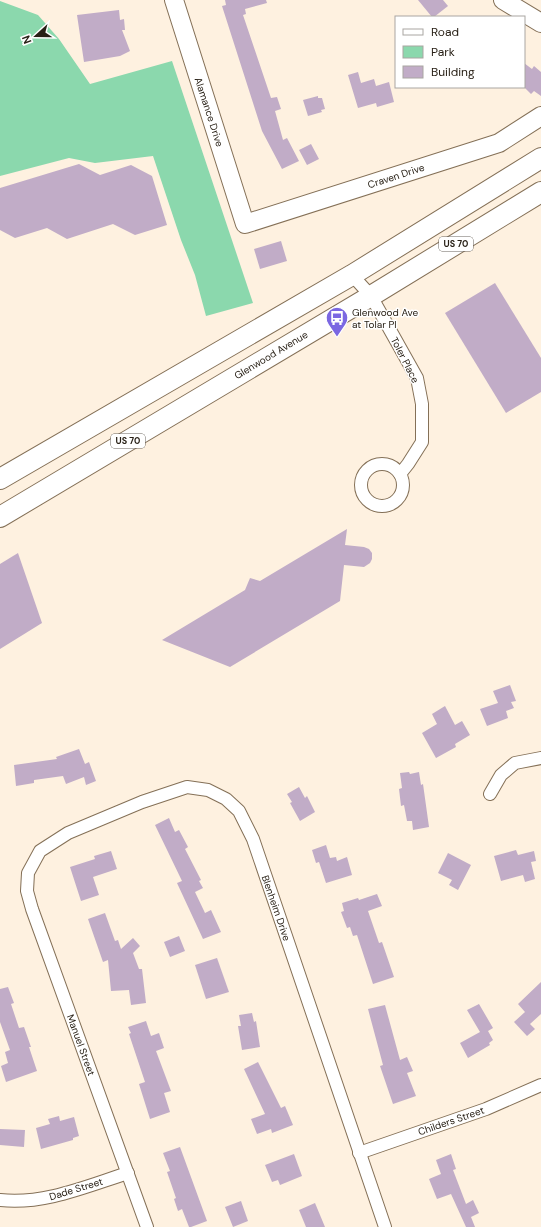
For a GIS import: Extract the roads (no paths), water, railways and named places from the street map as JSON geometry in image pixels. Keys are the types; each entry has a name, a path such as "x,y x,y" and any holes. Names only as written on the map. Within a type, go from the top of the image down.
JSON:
{"main road":[{"name":"US 70","path":"0,479 352,275 541,158"},
{"name":"Glenwood Avenue","path":"0,517 371,296 541,192"}],"street":[{"name":"Alamance Drive","path":"174,0 245,224"},
{"path":"503,0 541,23"},
{"name":"Craven Drive","path":"245,224 499,143 541,116"},
{"name":"Toler Place","path":"352,275 371,296 417,378 422,404 422,442 400,474"},
{"path":"490,794 501,775 515,763 541,758"},
{"name":"Blenheim Drive","path":"34,862 40,851 68,833 142,802 187,787 208,790 226,799 239,811 253,839 385,1227"},
{"name":"Manuel Street","path":"34,862 28,873 28,895 147,1227"},
{"name":"Childers Street","path":"359,1153 486,1109 541,1085"},
{"name":"Dade Street","path":"0,1200 11,1201 46,1198 128,1173"}],"place":[{"name":"Glenwood Ave at Tolar Pl","path":"337,338"}]}
